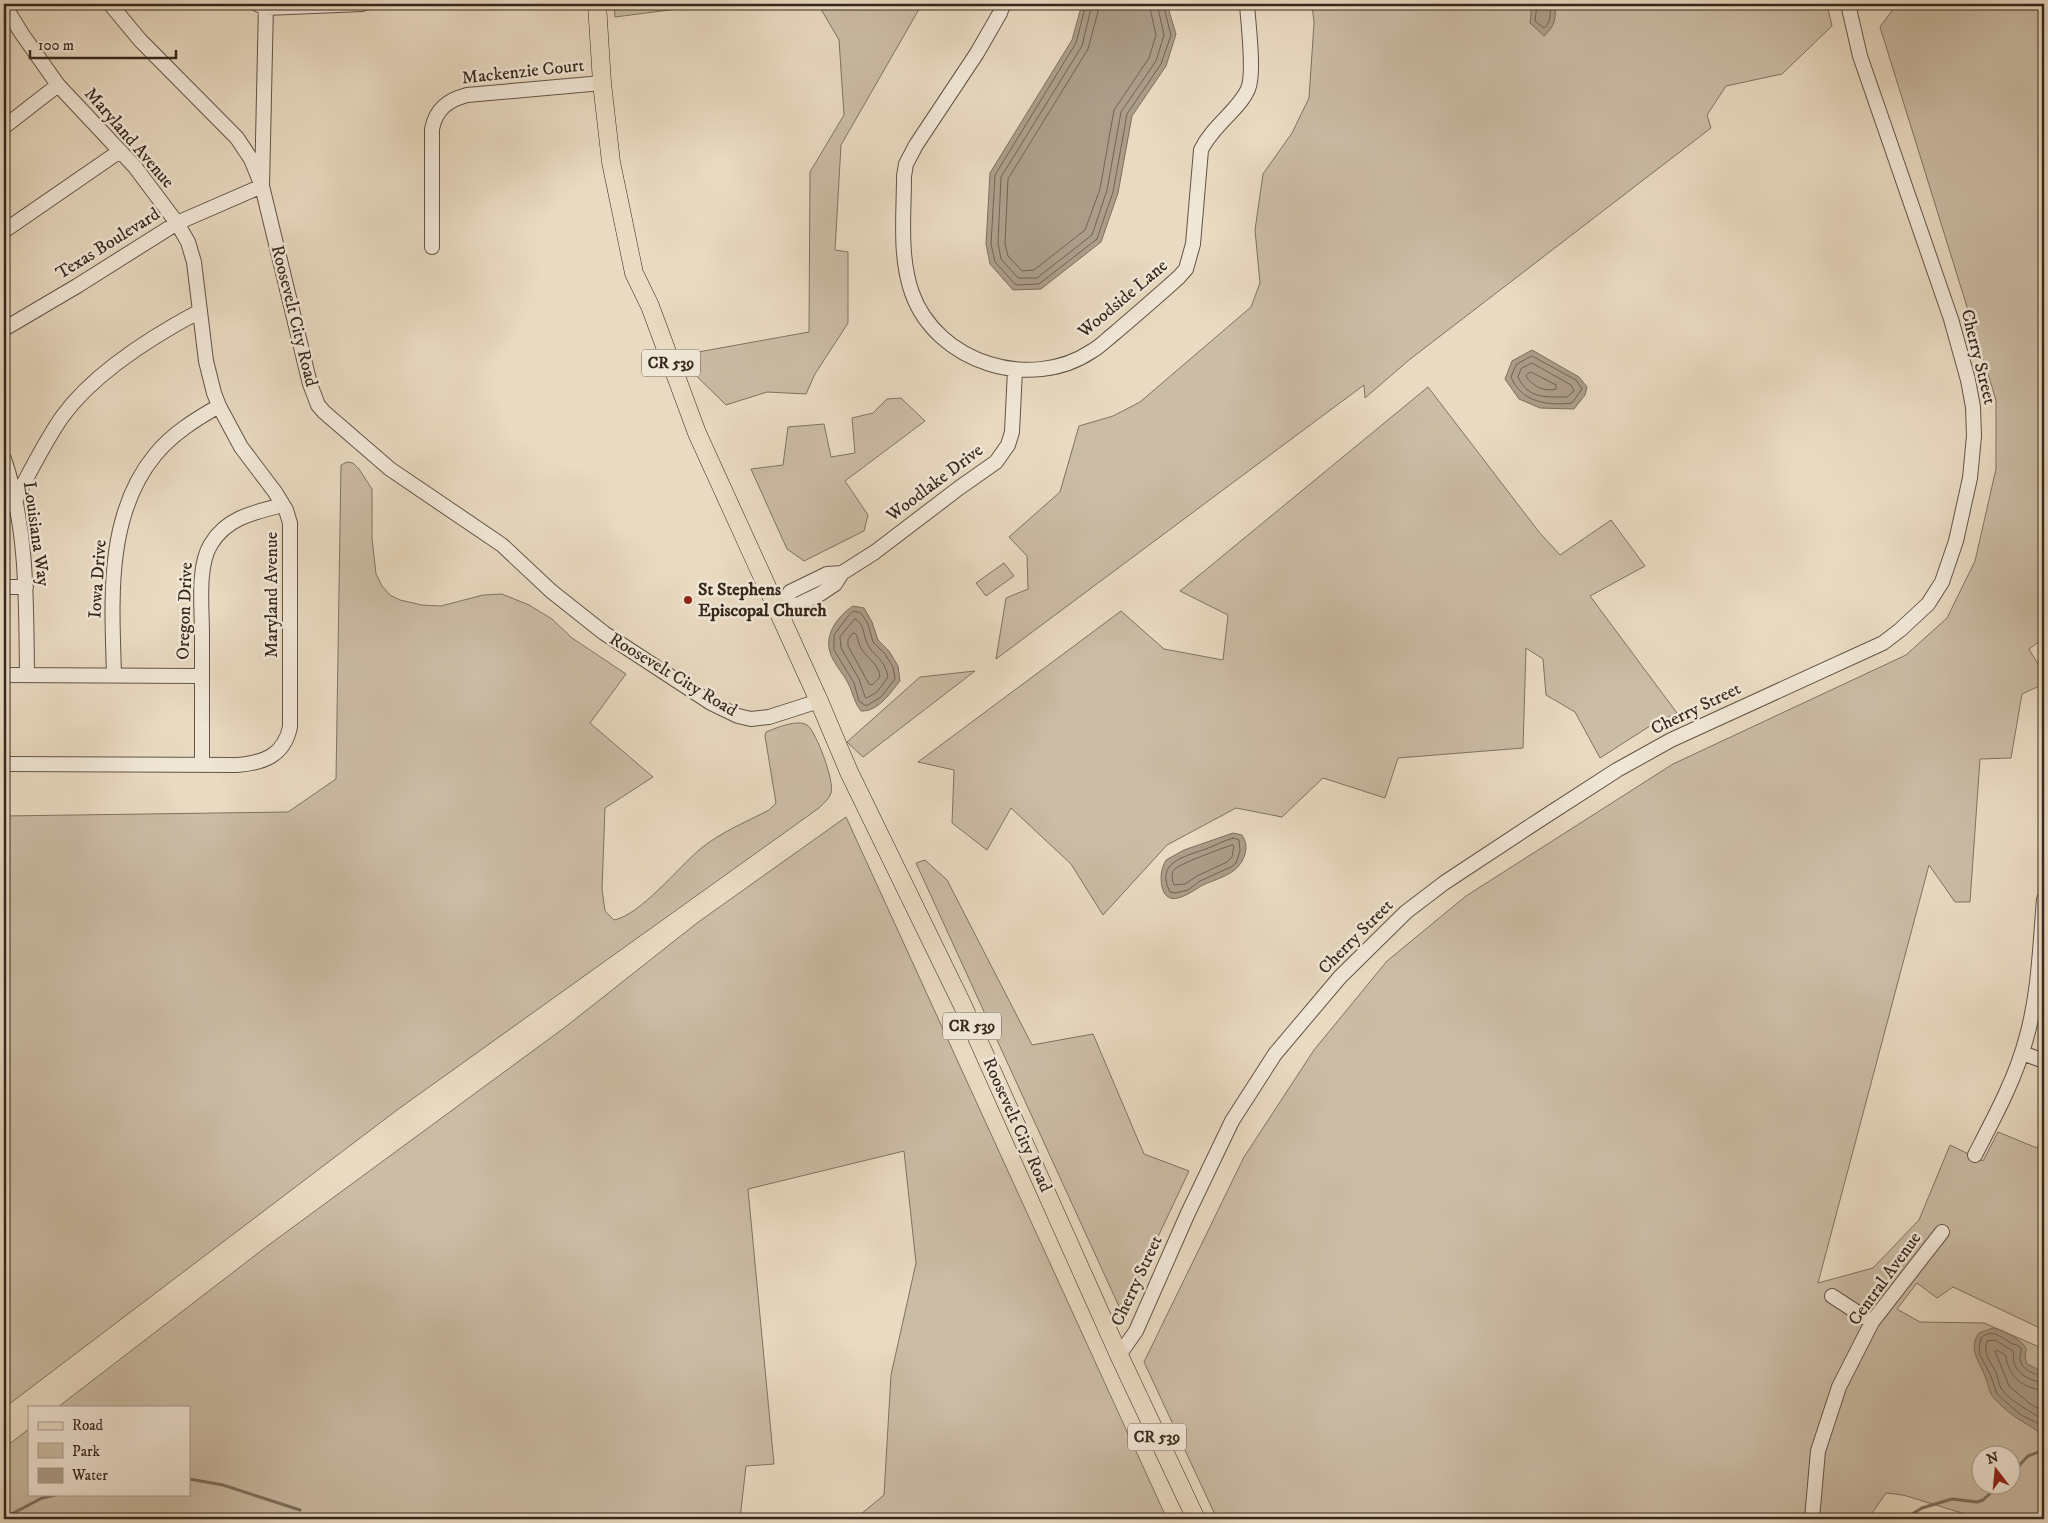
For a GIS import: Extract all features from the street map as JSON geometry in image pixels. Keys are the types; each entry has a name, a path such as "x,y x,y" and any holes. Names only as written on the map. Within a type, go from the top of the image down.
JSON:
{"main road":[{"name":"CR 539","path":"597,4 602,83 613,176 634,273 650,306 697,433 781,605 820,700"},
{"name":"Roosevelt City Road","path":"820,700 849,772 984,1053 1119,1355 1196,1519"}],"street":[{"name":"Roosevelt City Road","path":"110,4 140,40 244,147 262,186 310,384 321,408 330,418 390,469 502,545 551,591 604,633 711,703 738,716 751,719 776,716 820,700"},
{"path":"262,186 264,158 263,5 362,4"},
{"name":"Woodside Lane","path":"1003,4 1000,13 977,53 916,145 906,164 904,176 904,245 906,274 912,294 929,322 952,344 971,357 989,364 1015,370 1046,369 1067,363 1092,352 1186,269 1193,244 1202,150 1207,138 1249,88 1247,4"},
{"name":"Cherry Street","path":"1119,1355 1136,1331 1232,1121 1275,1054 1340,978 1406,912 1444,883 1617,770 1671,740 1883,643 1928,604 1942,582 1956,541 1970,478 1974,436 1973,407 1968,380 1951,318 1860,56 1848,4"},
{"name":"Maryland Avenue","path":"4,764 248,764 265,761 281,749 289,732 290,712 291,532 289,516 283,505 245,453 219,406 206,360 192,252 177,223 120,151 58,85 5,11"},
{"name":"Mackenzie Court","path":"432,246 432,129 436,114 444,106 455,98 467,95 602,83"},
{"path":"4,127 58,85"},
{"path":"244,147 257,137 263,121"},
{"path":"4,231 120,151"},
{"name":"Texas Boulevard","path":"4,328 77,286 177,223 262,186"},
{"path":"16,500 62,418 80,396 146,342 200,311"},
{"name":"Woodlake Drive","path":"781,605 795,606 836,584 842,573 875,552 996,462 1008,445 1012,432 1015,370"},
{"name":"Iowa Drive","path":"114,676 112,603 115,558 123,521 132,495 147,466 167,443 182,429 219,406"},
{"name":"Louisiana Way","path":"4,459 16,500 26,587 27,675"},
{"name":"Oregon Drive","path":"202,765 204,566 210,544 223,530 238,519 283,505"},
{"path":"4,587 26,587"},
{"path":"4,676 202,676"},
{"path":"1975,1155 2004,1096 2022,1053 2030,1024 2037,987 2044,900"},
{"path":"2022,1053 2044,1061"},
{"name":"Central Avenue","path":"1812,1519 1818,1451 1839,1387 1872,1322 1942,1232"},
{"path":"1832,1296 1872,1322"}],"green space":[{"path":"614,4 716,4 615,17"},
{"path":"818,4 922,4 841,145 835,250 848,252 848,323 815,374 806,394 767,392 726,405 676,356 809,332 810,172 844,115 839,40"},
{"path":"1312,4 1827,4 1832,26 1782,74 1726,86 1707,115 1711,128 1409,360 1365,398 1364,385 996,659 1006,598 1028,589 1027,556 1009,537 1060,492 1079,426 1113,416 1140,402 1251,307 1260,283 1255,230 1263,174 1292,133 1309,98 1314,23"},
{"path":"1897,4 2044,4 2044,598 2038,602 2044,611 2044,638 2029,649 2044,674 2044,684 2022,694 2011,758 1980,759 1970,902 1955,902 1929,865 1818,1283 1873,1268 1919,1220 1950,1145 1983,1161 1998,1132 2037,1148 2044,1133 2044,1330 1953,1287 1937,1298 1917,1283 1897,1309 1920,1322 1984,1323 2044,1349 2044,1519 1968,1519 1965,1514 1903,1495 1886,1493 1870,1516 1870,1519 1217,1519 1144,1362 1244,1157 1314,1050 1387,961 1466,896 1673,764 1906,655 1947,618 1975,561 1996,469 1996,400 1880,27"},
{"path":"1428,387 1539,532 1560,555 1611,520 1645,566 1590,596 1677,713 1650,726 1600,758 1575,712 1546,695 1543,659 1526,648 1523,748 1398,758 1385,798 1323,778 1282,817 1236,808 1167,845 1103,915 1071,864 1011,808 987,850 952,823 954,770 918,762 1121,611 1164,649 1223,660 1228,615 1180,591"},
{"path":"901,398 925,421 845,481 868,515 864,531 804,561 787,549 751,469 783,465 788,427 824,424 831,457 855,453 852,418 873,413 887,399"},
{"path":"347,462 353,463 359,469 372,489 372,538 376,574 382,586 390,595 400,600 422,605 441,606 483,595 502,594 529,605 552,619 572,638 626,674 590,723 653,777 605,808 602,889 605,911 614,920 624,916 647,900 690,858 715,838 769,810 776,803 765,736 766,732 792,724 803,723 807,725 811,729 824,757 830,779 831,793 819,808 397,1110 4,1408 4,816 288,812 336,779 341,465"},
{"path":"1004,563 1014,576 986,596 976,583"},
{"path":"975,671 863,757 847,742 920,677"},
{"path":"846,817 1167,1519 855,1519 884,1495 891,1375 916,1263 904,1151 748,1189 774,1464 746,1466 740,1519 4,1519 4,1448 28,1430 28,1496 190,1496 190,1406 59,1406 266,1247 564,1028 697,923"},
{"path":"925,860 947,880 1032,1045 1093,1034 1144,1154 1189,1171 1122,1313 916,863"}],"water":[{"path":"1082,4 1167,4 1176,34 1166,66 1132,116 1118,193 1101,242 1041,289 1013,290 990,264 986,244 990,173 1072,40"},
{"path":"1532,4 1555,4 1554,22 1544,36 1530,23"},
{"path":"1532,350 1579,377 1587,387 1585,395 1574,409 1540,408 1519,399 1505,379 1512,361"},
{"path":"853,606 864,608 872,622 878,640 889,651 898,666 900,681 878,705 861,711 848,683 831,656 829,645 829,638 834,626 843,614"},
{"path":"1233,833 1242,835 1246,846 1242,861 1234,870 1187,895 1169,898 1165,894 1161,876 1166,860 1184,850"},
{"path":"1993,1328 2007,1333 2021,1342 2026,1349 2025,1358 2027,1364 2044,1372 2044,1438 2036,1430 2007,1411 1991,1393 1976,1356 1974,1345 1979,1333"}],"waterway":[{"path":"2020,1464 2028,1456 2044,1450"},
{"path":"190,1479 223,1485 300,1510"},
{"path":"4,1518 42,1498 51,1496"},
{"path":"1904,1519 1922,1508 1952,1499 1977,1502 1987,1496"}],"place":[{"name":"St Stephens Episcopal Church","path":"688,600"}]}
